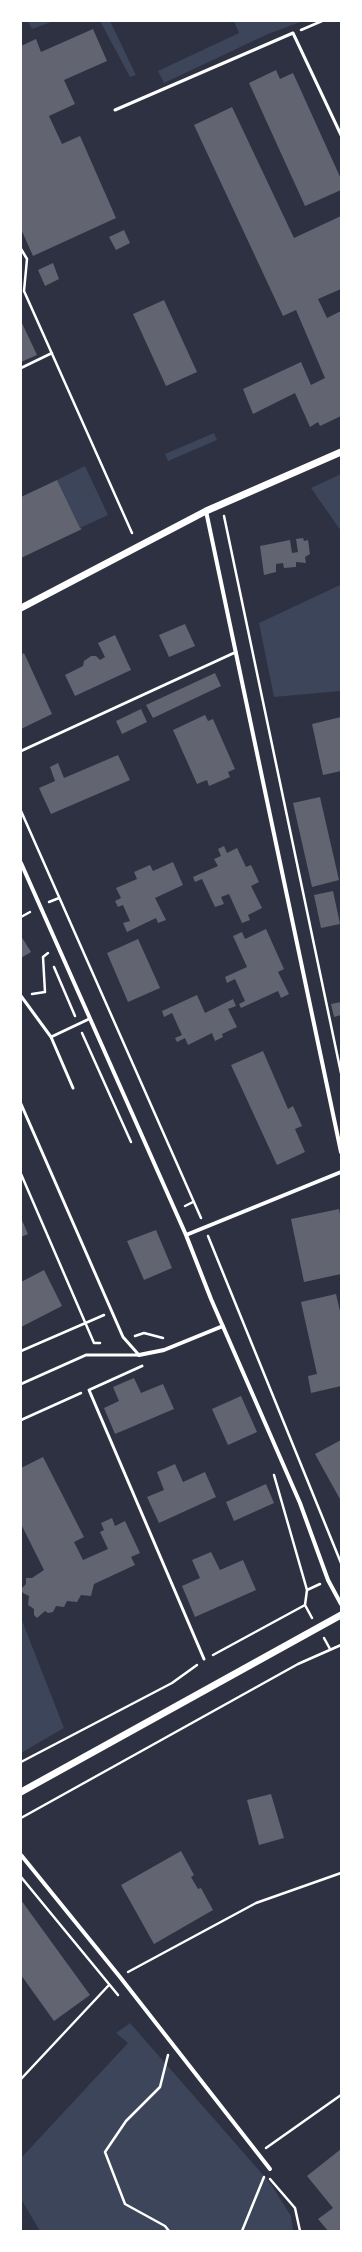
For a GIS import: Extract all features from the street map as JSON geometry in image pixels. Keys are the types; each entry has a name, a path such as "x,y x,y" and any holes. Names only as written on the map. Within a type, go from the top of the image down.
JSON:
{"street":[{"path":"21,608 206,511 341,452"},
{"path":"206,511 341,1152"},
{"path":"21,863 186,1235 223,1326 300,1503 328,1580 341,1604"},
{"path":"186,1235 205,1229 341,1172"},
{"path":"139,1355 164,1350 223,1326"},
{"path":"21,1792 341,1616"},
{"path":"21,1855 120,1976 270,2169"}],"lane":[{"path":"116,110 293,33 341,135"},
{"path":"21,751 236,652"},
{"path":"21,996 51,1037 73,1088"},
{"path":"51,1037 89,1019"},
{"path":"21,1104 123,1337 139,1355"},
{"path":"21,1384 86,1355 139,1355"},
{"path":"142,1366 89,1390 204,1660"}],"path":[{"path":"293,33 322,21"},
{"path":"21,249 27,259 24,291 132,533"},
{"path":"21,368 52,353"},
{"path":"222,504 341,1073"},
{"path":"21,811 205,1229 341,1563"},
{"path":"21,917 30,912"},
{"path":"21,996 46,992 43,957 48,953"},
{"path":"21,1351 112,1312"},
{"path":"21,1420 89,1390"},
{"path":"21,1762 172,1683 204,1660 305,1605 307,1590 328,1580"},
{"path":"21,1818 298,1664 341,1645"},
{"path":"21,2079 109,1985 120,1976 256,1903 341,1873"},
{"path":"168,2055 160,2087 126,2121 105,2152 125,2204 165,2226 169,2231"},
{"path":"258,2154 341,2095"},
{"path":"242,2231 265,2173"}],"shaded area":[{"path":"28,21 54,21 32,29"},
{"path":"100,21 110,21 136,75 130,77"},
{"path":"234,21 303,21 268,34 164,83 158,71 239,33"},
{"path":"214,433 217,440 168,461 165,454"},
{"path":"85,466 108,515 80,528 57,480"},
{"path":"341,474 341,531 311,488"},
{"path":"341,577 341,691 274,697 259,623 340,585"},
{"path":"21,1618 64,1728 21,1753"},
{"path":"130,2023 271,2184 291,2216 293,2231 40,2231 21,2199 21,2158 128,2043 116,2033"}],"building":[{"path":"93,29 107,61 64,80 75,104 49,116 62,144 80,136 116,218 33,256 21,229 21,46 36,39 41,52"},
{"path":"276,70 280,79 293,73 341,179 341,190 305,206 249,83"},
{"path":"232,107 294,238 341,216 341,289 318,299 327,318 341,311 341,416 320,426 318,422 310,427 295,393 253,414 243,389 301,362 311,385 325,378 296,310 283,316 194,125"},
{"path":"124,230 130,243 116,250 109,237"},
{"path":"53,263 59,279 45,286 38,270"},
{"path":"164,300 197,372 166,386 133,314"},
{"path":"21,321 37,355 21,362"},
{"path":"57,480 80,528 82,529 21,558 21,497"},
{"path":"303,538 304,541 308,540 310,554 305,557 306,563 296,562 296,567 284,568 283,563 276,564 276,572 264,575 260,546 290,540 292,553 298,552 296,539"},
{"path":"185,624 195,646 169,657 159,635"},
{"path":"115,635 131,670 75,696 65,675 83,666 84,661 91,656 96,656 100,660 105,657 98,643"},
{"path":"24,653 52,714 21,729 21,655"},
{"path":"215,673 221,686 153,718 146,705"},
{"path":"141,709 147,722 122,734 116,721"},
{"path":"205,715 208,721 213,719 235,769 228,772 230,777 209,786 207,780 197,784 173,730"},
{"path":"341,717 341,771 323,775 312,724"},
{"path":"118,755 130,780 51,814 39,788 55,781 50,767 58,763 64,778"},
{"path":"320,797 339,880 312,887 293,803"},
{"path":"224,846 227,853 237,848 246,867 251,865 259,882 251,886 262,908 248,915 250,920 242,923 229,894 221,897 224,904 215,907 202,879 195,882 193,877 218,866 214,859 221,856 218,849"},
{"path":"173,862 183,885 155,898 166,920 158,923 156,918 127,932 123,923 130,921 123,905 118,907 115,901 121,898 116,888 137,879 134,872 150,865 153,871"},
{"path":"333,891 340,924 321,928 314,895"},
{"path":"266,929 284,969 278,972 289,994 281,998 278,991 241,1008 239,1004 245,1001 235,979 227,983 225,977 247,967 233,936 242,932 245,939"},
{"path":"21,936 31,952 21,958"},
{"path":"138,939 160,988 128,1002 107,953"},
{"path":"197,995 205,1013 233,999 236,1006 228,1009 237,1027 222,1034 223,1037 215,1041 212,1033 188,1045 185,1038 177,1042 175,1038 182,1035 172,1013 164,1017 162,1011"},
{"path":"341,1002 341,1015 334,1017 331,1004"},
{"path":"263,1051 288,1109 293,1106 302,1126 295,1129 305,1152 277,1165 231,1065"},
{"path":"339,1209 341,1220 341,1274 304,1282 291,1219"},
{"path":"21,1218 28,1234 21,1237"},
{"path":"156,1230 172,1268 144,1280 127,1241"},
{"path":"44,1270 62,1306 21,1327 21,1282"},
{"path":"336,1294 341,1316 341,1386 311,1393 308,1376 317,1374 301,1302"},
{"path":"134,1378 141,1393 163,1384 174,1409 115,1434 104,1408 119,1401 113,1387"},
{"path":"241,1396 257,1432 228,1445 212,1409"},
{"path":"341,1440 341,1501 315,1454"},
{"path":"43,1457 84,1537 74,1542 83,1560 108,1549 100,1532 104,1530 101,1523 112,1518 115,1526 125,1521 140,1553 131,1557 135,1565 94,1584 91,1596 81,1595 77,1602 67,1601 64,1607 56,1606 53,1612 48,1613 45,1611 37,1618 34,1615 34,1609 28,1605 29,1596 23,1593 21,1589 26,1584 26,1578 32,1578 44,1570 21,1524 21,1468"},
{"path":"175,1464 183,1482 205,1472 216,1497 159,1523 147,1497 164,1490 157,1472"},
{"path":"266,1484 274,1503 234,1521 226,1502"},
{"path":"211,1552 220,1570 243,1560 256,1590 195,1617 182,1586 200,1578 192,1560"},
{"path":"271,1794 284,1838 259,1845 247,1800"},
{"path":"181,1851 194,1875 191,1877 198,1889 201,1888 213,1910 154,1944 121,1885"},
{"path":"21,1900 90,1995 54,2021 21,1975"},
{"path":"341,2149 341,2231 328,2231 318,2219 333,2208 307,2176"}]}
